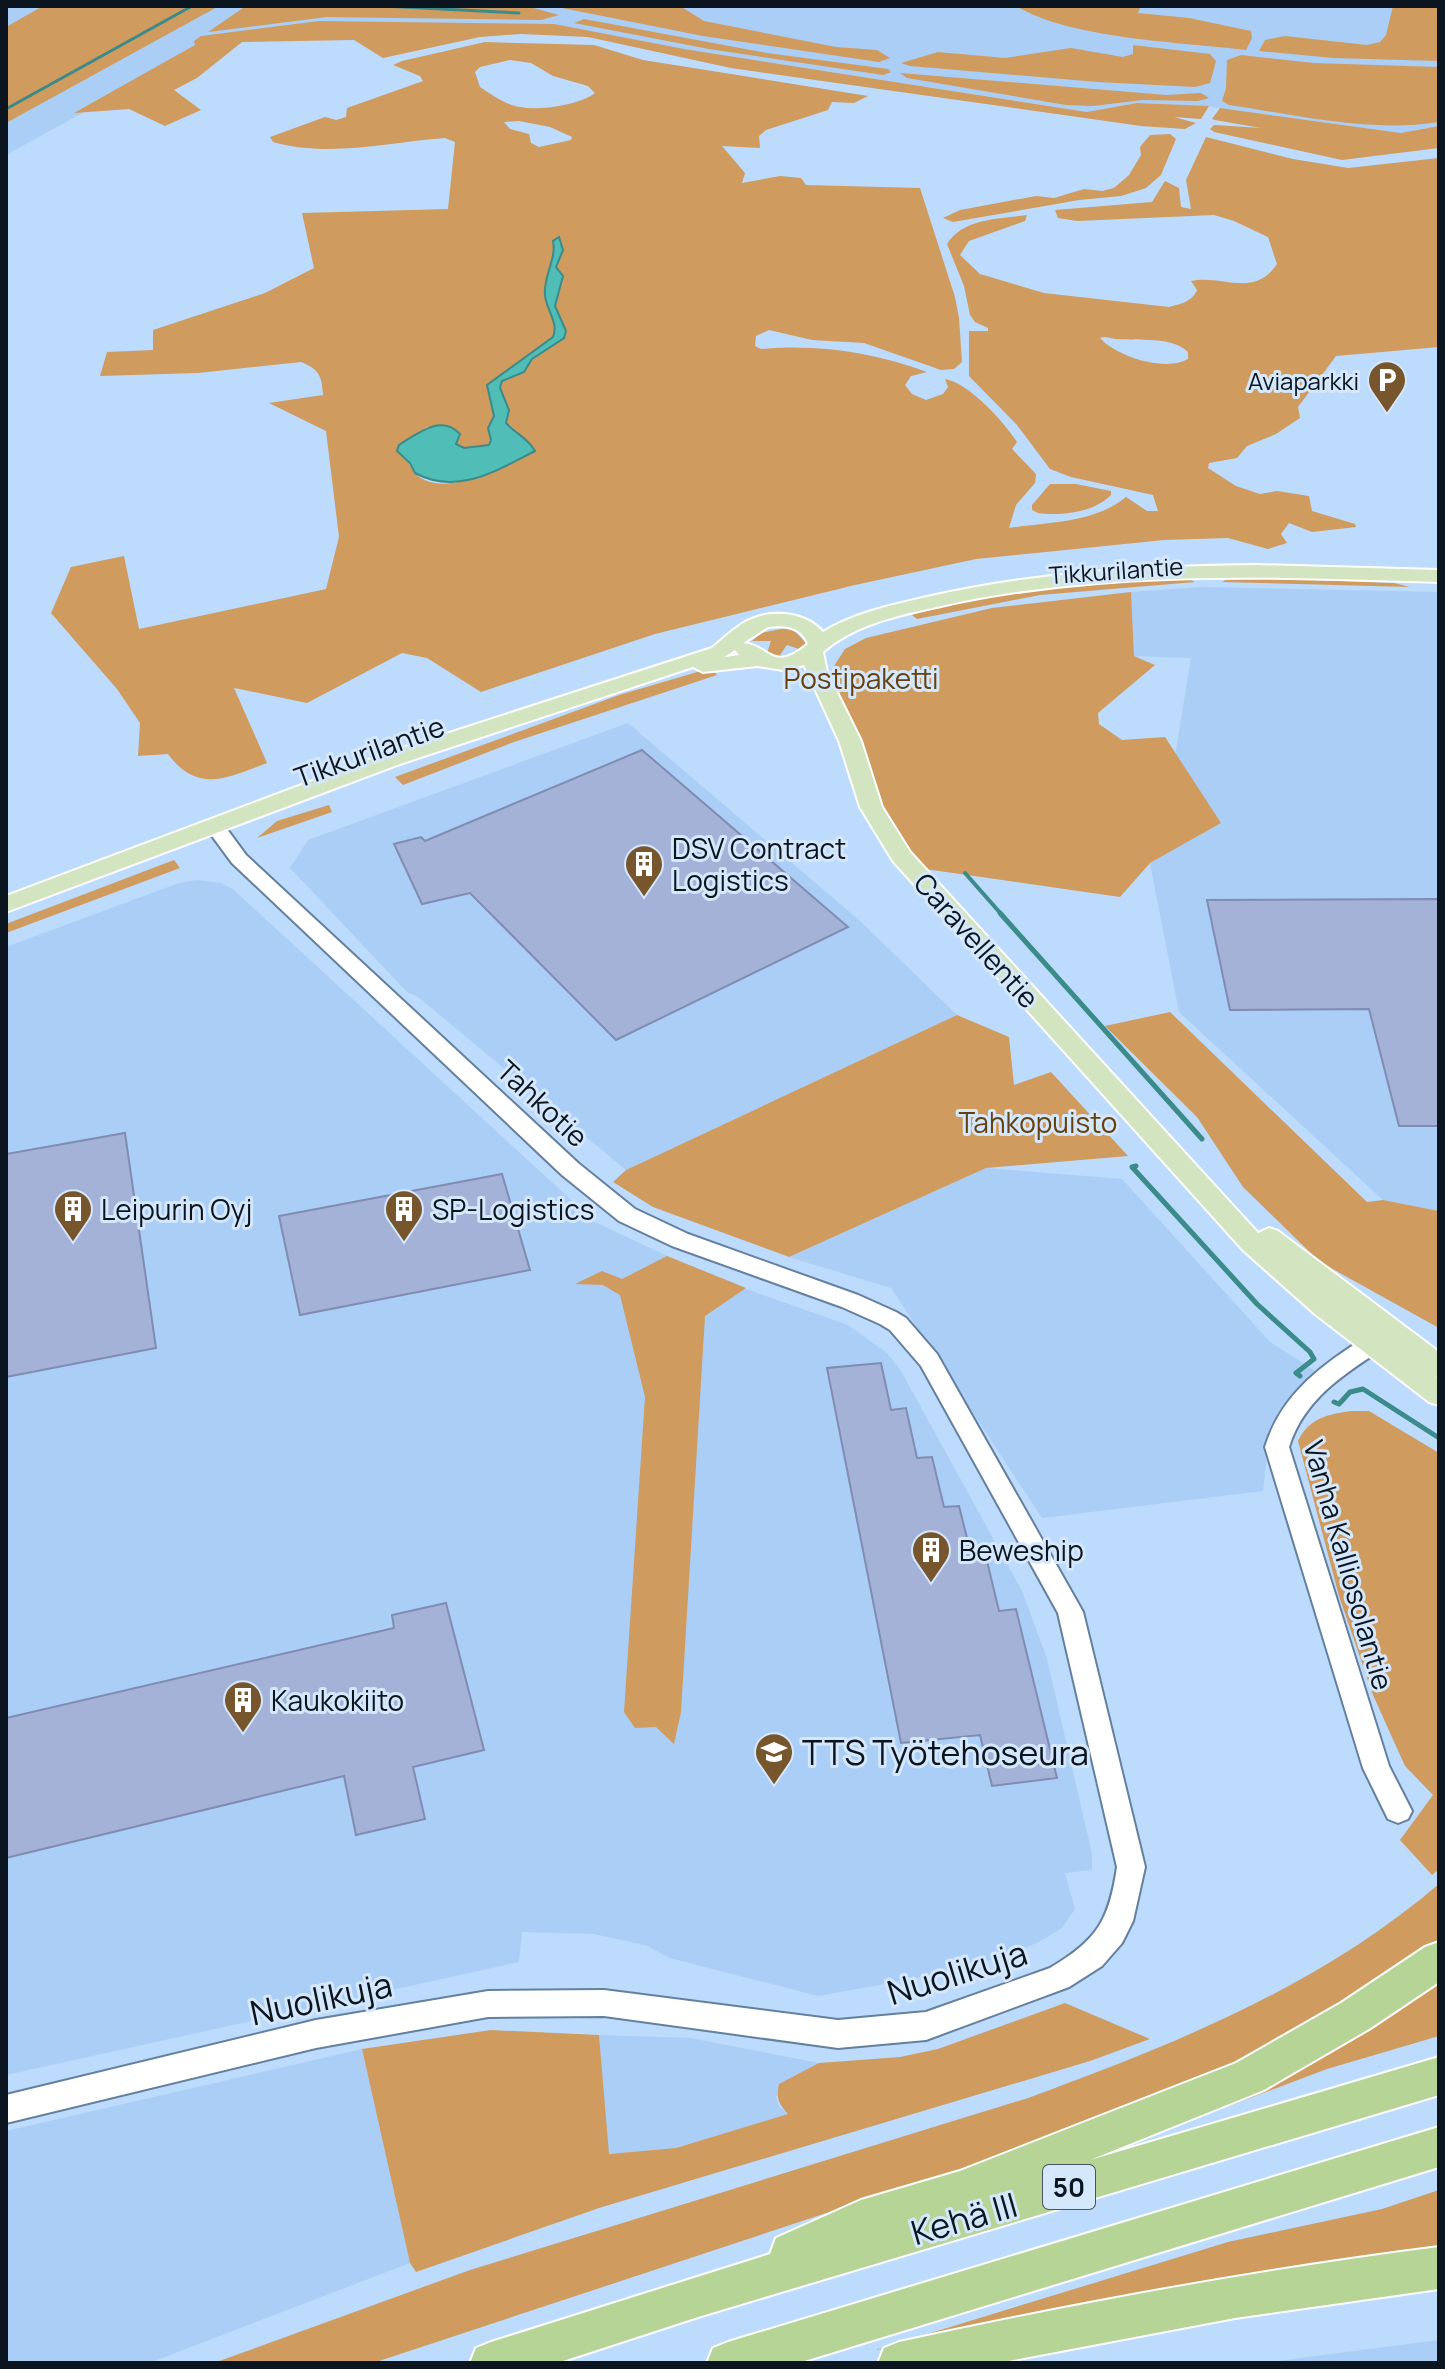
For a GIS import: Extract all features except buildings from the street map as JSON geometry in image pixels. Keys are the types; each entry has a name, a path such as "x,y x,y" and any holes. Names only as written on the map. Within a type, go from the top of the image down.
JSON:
{"highway":[{"path":"698,2296 861,2221 960,2191 1250,2077 1355,2016 1439,1960"},
{"name":"Kehä III","path":"491,2363 698,2296 1439,2076"},
{"name":"50","path":"728,2363 1439,2147"},
{"path":"899,2363 1156,2309 1305,2284 1439,2268"}],"main road":[{"name":"Tikkurilantie","path":"6,918 461,735 719,652 763,622 820,623 911,598 975,585 1105,567 1439,565"},
{"name":"Tikkurilantie","path":"6,904 587,701 707,665 801,660 835,633 869,618 902,609 979,592 1091,578 1164,573 1439,576"},
{"path":"799,623 813,632 815,649"},
{"path":"743,636 744,649 768,661"},
{"name":"Caravellentie","path":"815,649 816,672 840,717 871,807 901,856 1156,1136 1181,1170 1298,1287 1381,1339 1439,1367"},
{"name":"Caravellentie","path":"768,661 795,670 840,717"},
{"path":"707,665 773,670 813,687"},
{"name":"Caravellentie","path":"1381,1339 1439,1394"}],"street":[{"name":"Tahkotie","path":"218,831 239,859 570,1169 627,1215 680,1240 850,1301 898,1324"},
{"name":"Nuolikuja","path":"6,2109 316,2034 488,2004 604,2003 838,2034 926,2026 1059,1978 1089,1959 1113,1936 1127,1906 1131,1867 1070,1612 929,1360 898,1324"},
{"name":"Vanha Kalliosolantie","path":"1381,1339 1344,1364 1298,1404 1280,1430 1277,1447 1376,1768 1398,1811"}],"shaded area":[{"path":"6,6 1439,6 1439,126 1401,133 1204,106 1137,103 1088,112 549,28 215,40 6,155"},
{"path":"559,237 563,250 556,267 563,276 555,306 566,331 564,338 532,359 524,372 502,381 500,388 509,410 506,423 535,451 492,472 462,481 447,482 415,473 410,463 397,451 399,445 430,428 453,428 460,434 456,444 464,448 489,445 488,428 494,416 487,385 553,337 554,326 545,288 553,241"},
{"path":"1201,587 1439,592 1439,1211 1383,1200 1179,1012 1150,863 1221,823 1175,756 1191,658 1134,656 1131,592"},
{"path":"628,723 860,921 957,1015 626,1170 417,996 408,993 290,868 308,840"},
{"path":"197,880 221,883 234,890 595,1222 712,1277 848,1325 887,1353 901,1371 1022,1591 1047,1659 1092,1854 1092,1870 1065,1873 1075,1909 1062,1928 1037,1943 967,1969 818,1996 670,1958 645,1945 594,1934 522,1932 519,1962 6,2075 6,947 179,883"},
{"path":"986,1168 1122,1179 1270,1342 1317,1372 1280,1410 1269,1436 1263,1491 1042,1518 891,1288 789,1257"},
{"path":"599,2035 690,2038 819,2063 776,2097 779,2106 789,2114 676,2148 608,2154"},
{"path":"362,2049 410,2263 149,2363 6,2363 6,2131"},
{"path":"1439,2340 1439,2363 1262,2363"}],"green space":[{"path":"43,6 219,6 6,123 6,27"},
{"path":"246,6 526,6 559,15 541,20 327,17 208,32"},
{"path":"552,6 680,6 704,21 836,47 877,50 890,58 879,62 703,36"},
{"path":"1016,6 1141,6 1138,13 1189,18 1251,31 1252,38 1246,50 1127,37 1066,26"},
{"path":"1393,6 1439,6 1439,61 1334,58 1259,51 1265,40 1285,36 1367,45 1380,42 1386,35"},
{"path":"584,19 767,53 888,69 891,72 883,75 709,49 574,23"},
{"path":"319,21 554,24 684,49 1087,112 1137,103 1209,106 1201,119 1174,117 1196,123 1185,129 1141,126 731,68 588,37 521,34 480,37 383,58 354,40 242,42 197,78 174,90 201,110 165,126 129,109 74,113 195,45 194,41 201,36"},
{"path":"485,42 594,45 643,60 868,96 854,103 832,102 828,110 766,130 759,136 760,148 722,146 745,173 742,183 780,176 801,178 806,185 920,188 955,297 962,362 954,369 941,370 864,343 812,340 769,330 756,336 755,346 761,349 845,351 906,365 927,372 911,376 905,385 912,394 926,400 943,394 948,387 945,379 965,388 1004,424 1017,442 1012,449 1036,474 1035,483 1016,505 1009,528 1086,517 1114,506 1126,497 1147,511 1158,511 1153,495 1071,477 1050,469 1017,425 969,376 969,331 988,331 988,328 975,322 970,315 964,286 947,244 954,235 972,224 1027,215 1025,221 969,241 960,255 980,274 1044,293 1169,307 1185,302 1195,294 1197,290 1191,281 1248,283 1268,274 1277,264 1268,237 1214,215 1077,221 1058,218 1055,210 1152,202 1165,181 1179,188 1181,207 1191,209 1186,180 1206,137 1293,159 1348,168 1439,158 1439,347 1336,356 1298,407 1300,418 1276,434 1247,446 1237,458 1209,463 1208,468 1236,486 1260,494 1277,491 1309,496 1312,511 1355,524 1356,527 1312,532 1289,523 1281,534 1287,543 1268,549 1228,538 1164,540 976,559 655,634 481,692 427,658 402,653 307,703 234,688 267,763 226,777 202,778 190,774 168,754 138,756 140,723 117,689 51,613 71,567 124,556 139,629 326,589 339,537 326,431 269,403 323,395 322,383 312,367 301,362 198,373 100,376 107,352 153,350 153,330 265,293 314,268 302,213 448,209 455,142 445,138 359,148 316,149 273,142 270,137 325,117 336,120 346,117 347,108 423,81 420,76 393,65","holes":["510,60 531,63 553,76 588,86 595,93 559,106 515,106 480,87 475,72 480,67","519,121 550,127 572,137 571,140 539,147 531,143 529,134 510,129 504,122","555,247 563,250 556,267 563,276 555,306 566,332 563,338 532,359 524,372 502,381 501,386 509,426 535,451 475,478 441,484 427,481 415,473 399,445 427,427 460,434 456,444 464,448 489,445 494,416 487,385 553,337 555,325 545,290","1100,338 1171,343 1188,352 1188,359 1167,364 1142,360 1118,351"]},
{"path":"1133,45 1210,54 1216,61 1210,83 1195,87 1098,82 901,63 938,52 1005,58 1071,48 1123,57 1133,54"},
{"path":"1241,55 1314,63 1439,67 1439,122 1360,124 1229,105 1222,101 1227,60"},
{"path":"900,73 1166,95 1201,93 1209,98 1198,101 1143,100 1093,106 1066,105 907,78"},
{"path":"1220,108 1401,133 1439,126 1439,148 1342,160 1214,132 1210,129 1214,125 1261,128 1212,119"},
{"path":"1170,134 1176,139 1161,175 1146,188 1121,196 1079,200 953,222 943,218 960,210 1036,196 1054,198 1084,189 1102,191 1114,188 1129,175 1141,155 1140,147 1150,135"},
{"path":"1050,484 1076,484 1111,491 1111,495 1095,506 1076,512 1047,514 1032,510 1032,505"},
{"path":"1231,577 1394,583 1410,587 1222,582"},
{"path":"1187,578 1195,582 1040,595 917,619 912,615 943,604 1011,590"},
{"name":"Postipaketti","path":"1131,592 1134,656 1155,665 1098,713 1099,724 1122,740 1165,737 1221,823 1150,863 1120,897 925,869 899,838 878,798 859,735 827,677 845,649 866,638 992,608"},
{"path":"791,627 806,643 802,650 787,645 780,655 783,657 767,653 771,641 752,641 761,633"},
{"path":"711,668 717,675 514,742 403,785 395,777 619,695"},
{"path":"329,805 332,812 257,838 277,821"},
{"path":"174,860 180,868 6,933 6,924"},
{"path":"1170,1012 1367,1202 1383,1200 1439,1211 1439,1328 1320,1262 1243,1187 1197,1117 1105,1026"},
{"name":"Tahkopuisto","path":"957,1015 1009,1037 1014,1085 1051,1072 1128,1156 986,1168 789,1257 653,1207 613,1182 626,1170"},
{"path":"667,1256 746,1288 705,1316 681,1712 674,1744 656,1727 635,1728 624,1712 645,1397 620,1295 603,1285 575,1284 602,1271 622,1279"},
{"path":"1352,1411 1369,1411 1439,1453 1439,1869 1432,1875 1400,1840 1433,1795 1405,1766 1373,1695 1339,1596 1298,1441 1302,1433 1320,1418"},
{"path":"1439,1884 1439,1941 1389,1976 1242,2061 1154,2098 999,2156 373,2363 214,2363 470,2270 1028,2098 1083,2078 1191,2034 1295,1983 1393,1921"},
{"path":"1439,1976 1439,2036 1327,2069 1194,2119 1095,2150"},
{"path":"1065,2003 1150,2039 1090,2061 599,2208 416,2272 410,2263 362,2049 491,2030 599,2035 609,2154 676,2148 788,2114 779,2101 779,2084 819,2063 900,2057 938,2049"},
{"path":"1439,2190 1439,2250 1226,2279 1085,2305 875,2350 1228,2242 1382,2209"}],"waterway":[{"path":"6,109 192,6"},
{"path":"383,6 519,13"},
{"path":"965,873 1002,915"},
{"path":"1000,913 1202,1139"},
{"path":"1136,1166 1132,1167 1257,1304 1310,1352 1314,1359 1296,1373 1300,1376"},
{"path":"1334,1402 1339,1404 1350,1392 1363,1389 1439,1438"}],"place":[{"name":"Aviaparkki","path":"1387,414"},
{"name":"DSV Contract Logistics","path":"644,898"},
{"name":"Leipurin Oyj","path":"73,1243"},
{"name":"SP-Logistics","path":"404,1243"},
{"name":"Beweship","path":"931,1584"},
{"name":"Kaukokiito","path":"243,1734"},
{"name":"TTS Työtehoseura","path":"774,1786"}]}
